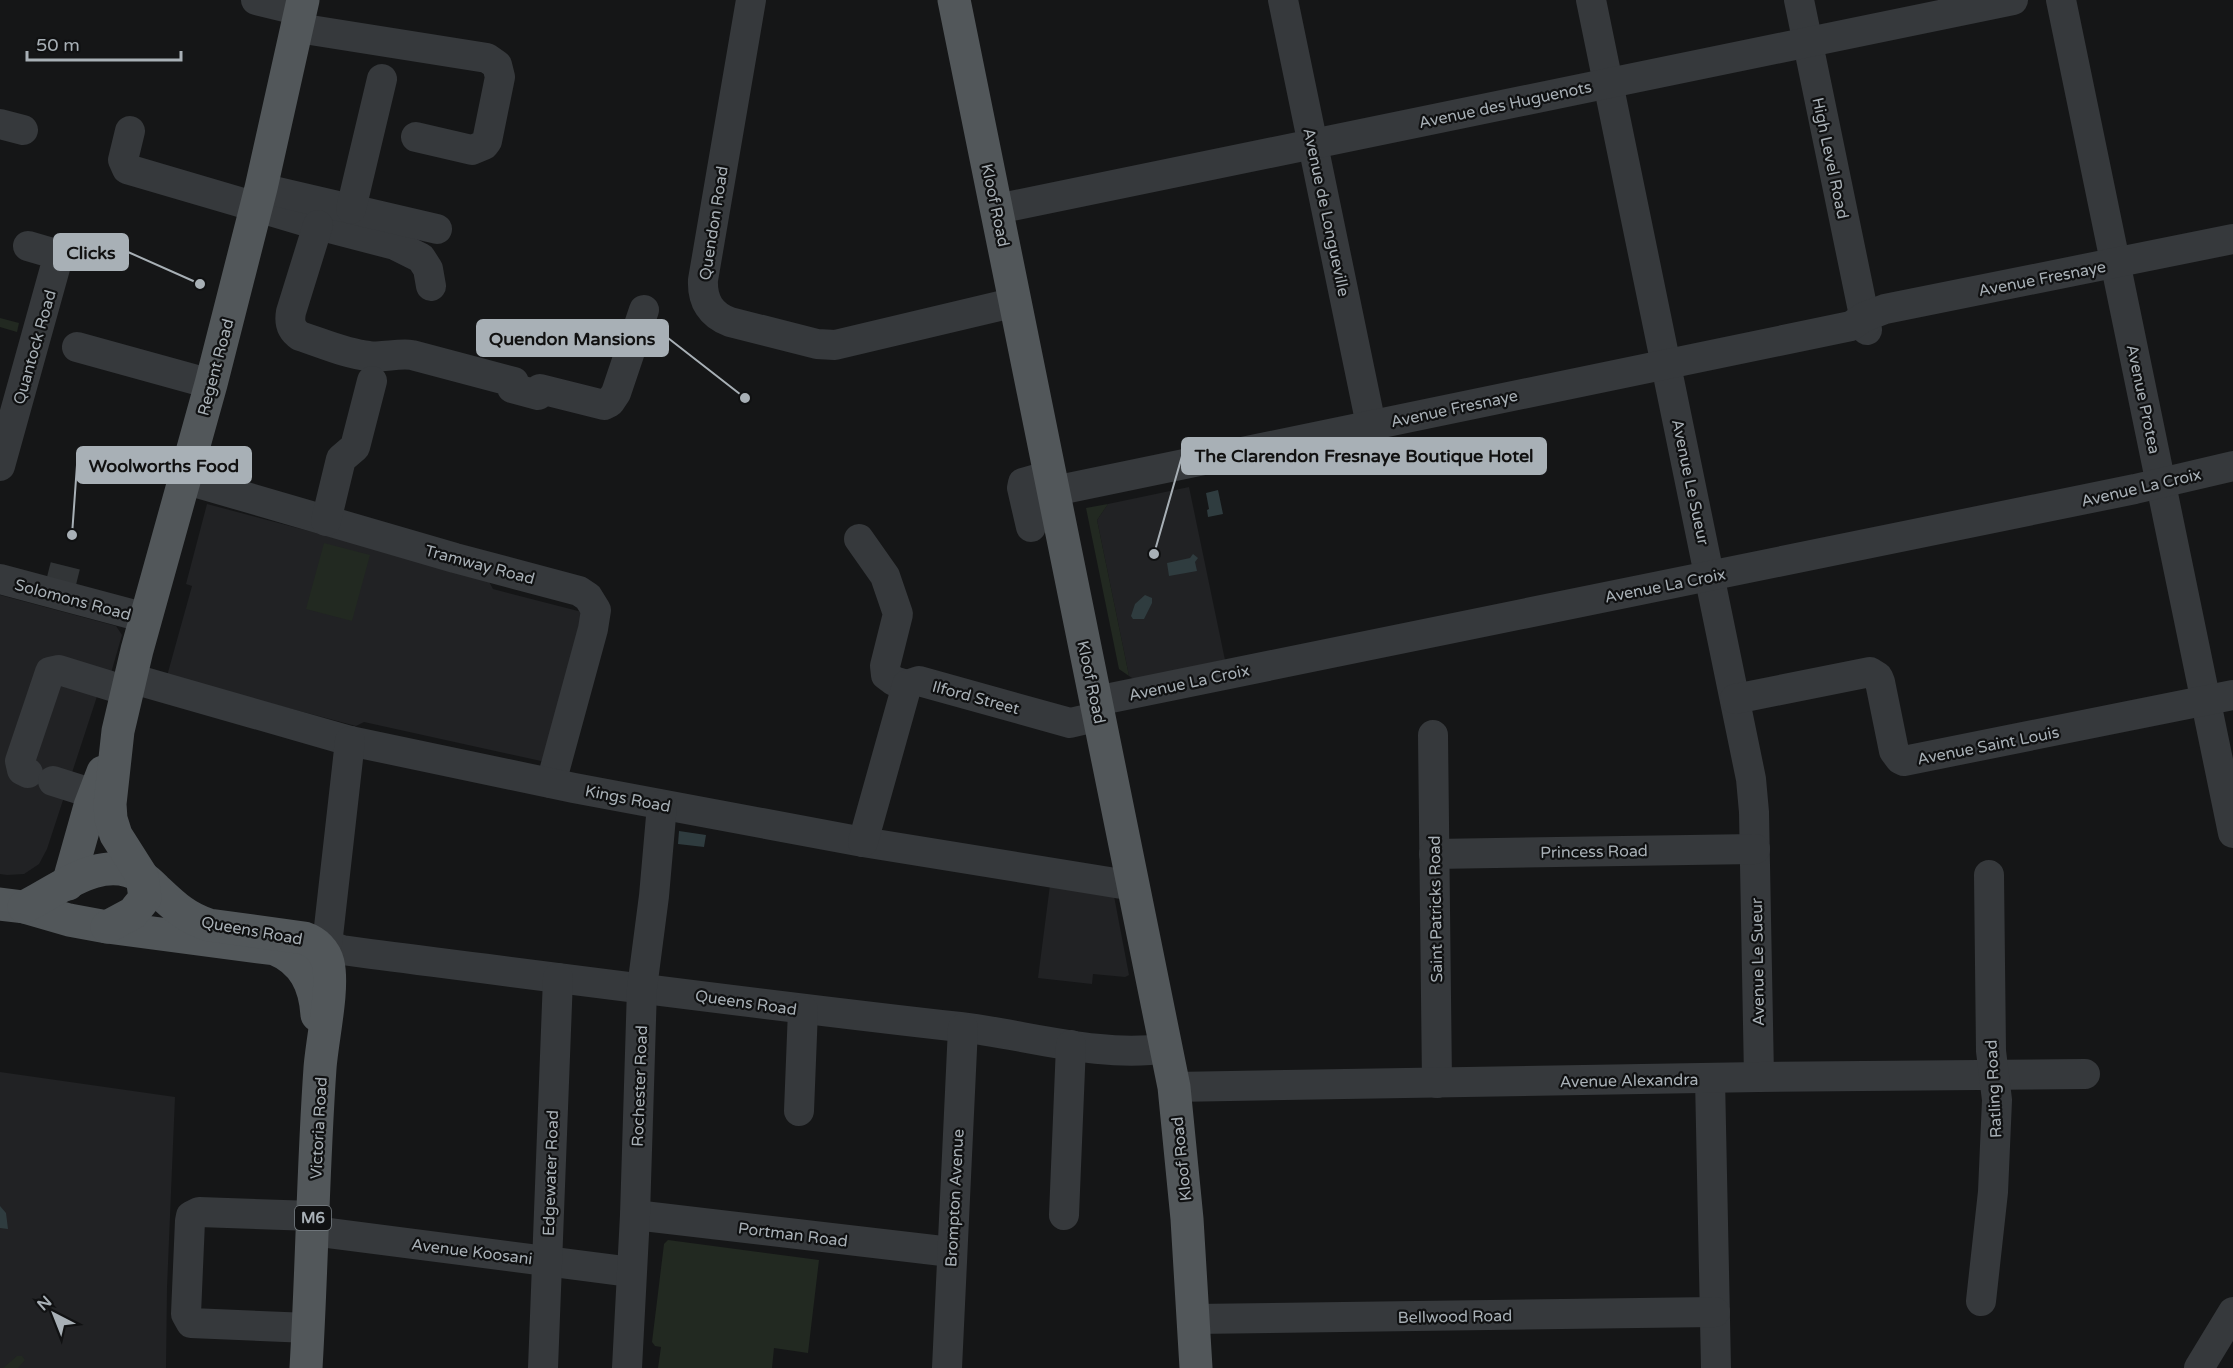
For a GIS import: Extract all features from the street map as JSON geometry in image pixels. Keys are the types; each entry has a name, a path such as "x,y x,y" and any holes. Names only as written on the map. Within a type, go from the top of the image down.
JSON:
{"main road":[{"name":"Kloof Road","path":"954,0 1174,1087 1187,1219 1196,1368"},
{"name":"Regent Road","path":"142,876 116,835 111,819 110,804 118,731 146,618 211,384 301,13"},
{"name":"Regent Road","path":"68,884 94,794 118,731"},
{"name":"Queens Road","path":"114,867 142,876 175,909 196,921 209,925 304,938 315,944 317,955 103,926 12,905 68,884 95,870 114,867"},
{"path":"68,884 79,907 103,926 133,913 145,898 142,876"},
{"name":"Victoria Road","path":"306,1368 320,1068 329,986 328,964 317,955"}],"street":[{"path":"256,0 416,47 487,58 497,64 500,70 487,141 484,145 472,150 416,137"},
{"name":"Quendon Road","path":"751,0 703,280 702,291 712,311 720,318 730,322 817,344 835,345 1016,302"},
{"name":"Avenue de Longueville","path":"1283,0 1371,425"},
{"name":"Avenue Le Sueur","path":"1591,0 1736,699 1754,796 1759,1077"},
{"name":"High Level Road","path":"1799,0 1862,324"},
{"name":"Avenue des Huguenots","path":"997,209 2013,0"},
{"name":"Avenue Protea","path":"2061,0 2161,482 2220,698 2233,832"},
{"path":"351,209 382,79"},
{"path":"130,131 123,160 127,169 258,197 351,209 437,229"},
{"path":"258,197 318,225 409,250 421,258 428,269 431,286"},
{"path":"318,225 291,312 293,332 360,355 373,357 412,355 514,382 512,388 538,395 540,389 604,405 610,402 616,393 644,310"},
{"name":"Avenue Fresnaye","path":"2118,272 2233,239"},
{"name":"Quantock Road","path":"0,466 57,261 52,253 28,246"},
{"name":"Avenue Fresnaye","path":"1030,527 1023,483 1052,483 1371,425 1862,324 1885,309 2118,272 2233,258"},
{"path":"77,347 211,384"},
{"path":"326,521 341,459 355,447 372,381"},
{"name":"Avenue La Croix","path":"1098,709 1710,576 2135,489 2233,466"},
{"name":"Tramway Road","path":"184,479 326,521 567,587 588,597 596,610 593,629 551,783"},
{"path":"859,539 885,576 898,614 885,666 886,675 890,679 907,685 863,842"},
{"name":"Solomons Road","path":"0,579 146,618"},
{"name":"Kings Road","path":"94,794 22,770 20,761 50,672 59,670 129,685 350,741 662,805 863,842 1134,886"},
{"name":"Avenue Saint Louis","path":"1736,699 1870,672 1878,677 1880,682 1894,752 1904,761 2220,698"},
{"name":"Ilford Street","path":"907,685 919,681 1070,723 1098,709"},
{"name":"Saint Patricks Road","path":"1433,735 1437,1083"},
{"name":"Victoria Road","path":"317,955 350,741"},
{"name":"Rochester Road","path":"627,1368 635,1215 642,988 654,896 662,805"},
{"name":"Princess Road","path":"1434,854 1755,849"},
{"name":"Ratling Road","path":"1981,1301 1995,1175 1997,1100 1991,1051 1989,875"},
{"name":"Queens Road","path":"317,955 342,950 803,1010 963,1028 1071,1045 1128,1051 1166,1048"},
{"name":"Edgewater Road","path":"543,1368 558,978"},
{"path":"799,1112 803,1010"},
{"name":"Brompton Avenue","path":"947,1368 963,1028"},
{"path":"1064,1215 1071,1045"},
{"name":"Avenue Alexandra","path":"1174,1087 2085,1074"},
{"path":"1710,1078 1716,1368"},
{"name":"Avenue Koosani","path":"309,1328 191,1323 186,1314 191,1216 199,1212 313,1224 631,1272"},
{"name":"Portman Road","path":"635,1215 951,1252"},
{"name":"Bellwood Road","path":"1194,1319 1715,1312"},
{"path":"2199,1368 2233,1312"}],"shaded area":[{"path":"0,318 19,323 17,332 0,327"},
{"path":"1189,487 1225,660 1134,679 1129,676 1097,520 1108,504"},
{"path":"1218,490 1223,514 1208,517 1206,493"},
{"path":"207,504 487,578 493,589 582,612 550,756 541,761 364,722 356,726 167,676 192,586 186,584"},
{"path":"1108,504 1097,520 1129,676 1119,669 1086,508"},
{"path":"324,543 370,555 352,621 306,609"},
{"path":"1193,554 1198,558 1195,562 1197,571 1169,576 1167,563 1190,558"},
{"path":"0,595 116,626 122,635 111,673 105,672 47,849 39,864 24,874 7,875 0,874"},
{"path":"1145,595 1152,598 1152,603 1144,619 1133,619 1131,616 1135,604"},
{"path":"679,831 706,835 704,847 678,844"},
{"path":"1050,885 1114,896 1129,975 1125,977 1093,974 1092,984 1038,978"},
{"path":"0,1072 175,1097 166,1368 0,1368"},
{"path":"0,1206 6,1213 8,1229 0,1228"},
{"path":"668,1240 819,1260 808,1353 774,1348 772,1368 658,1368 661,1347 655,1346 652,1342 664,1244"},
{"path":"17,1356 22,1356 25,1360 18,1368 3,1368"}],"tunnel":[{"path":"58,595 68,555"}],"place":[{"name":"Clicks","path":"200,284"},
{"name":"Quendon Mansions","path":"745,398"},
{"name":"Woolworths Food","path":"72,535"},
{"name":"The Clarendon Fresnaye Boutique Hotel","path":"1154,554"}]}
